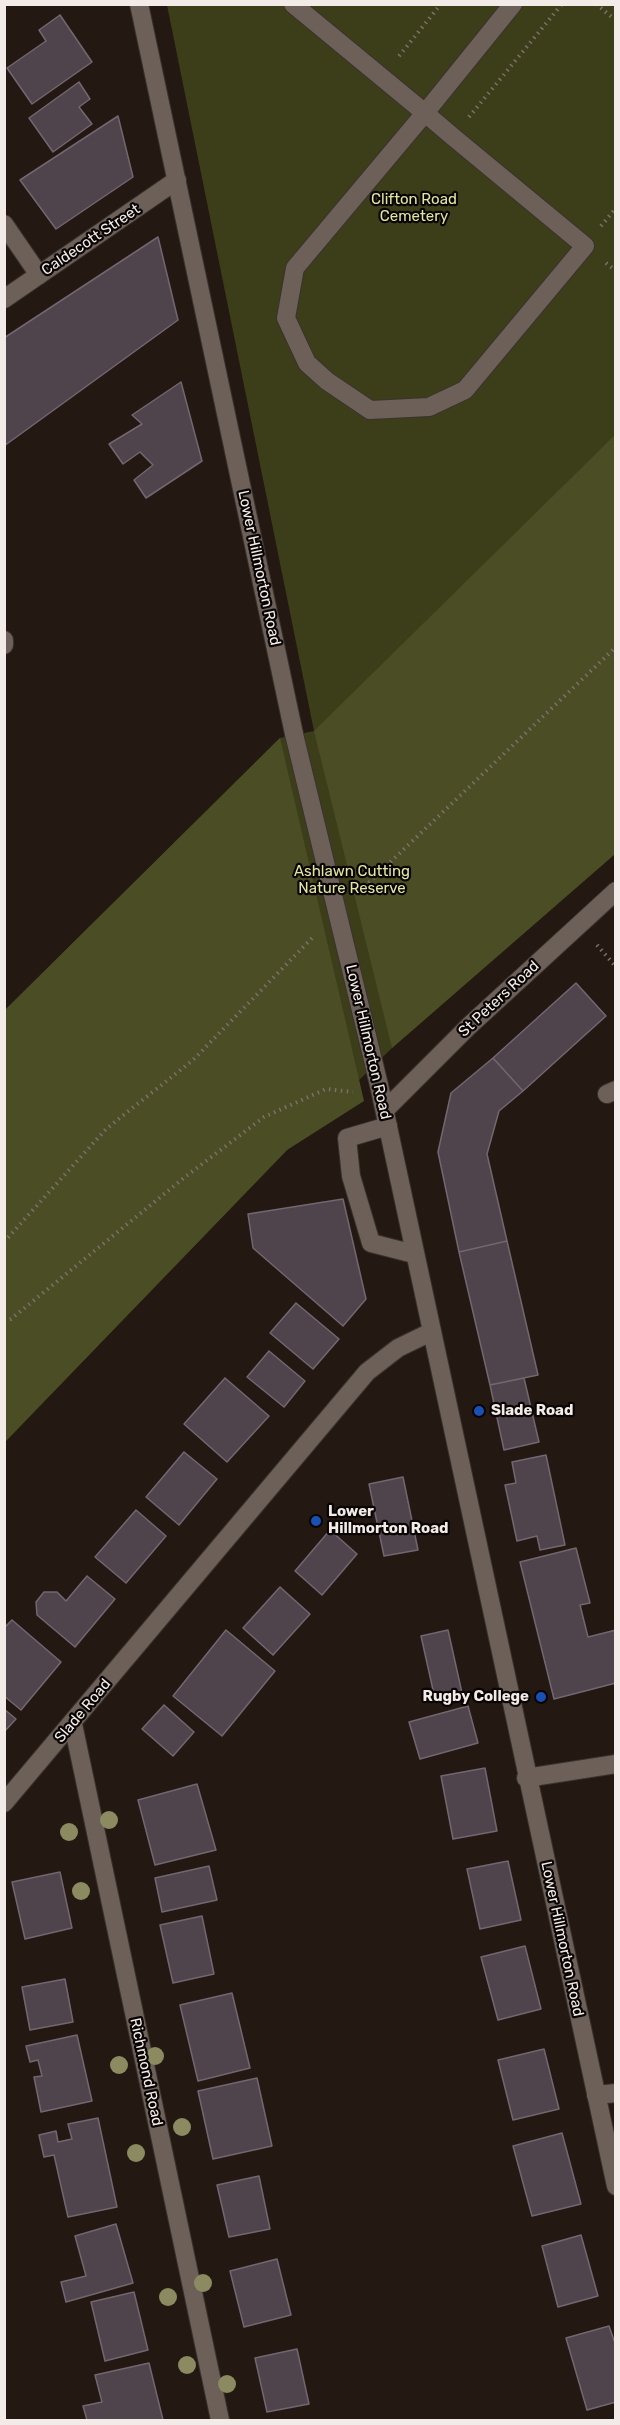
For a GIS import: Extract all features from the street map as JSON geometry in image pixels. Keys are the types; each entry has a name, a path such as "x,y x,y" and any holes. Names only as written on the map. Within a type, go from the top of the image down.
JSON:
{"street":[{"name":"Lower Hillmorton Road","path":"139,4 294,734 383,1104 615,2186"},
{"path":"293,4 425,113 585,246 465,390 429,407 370,410 327,381 307,363 286,318 296,268 425,113 513,4"},
{"name":"Caldecott Street","path":"4,299 177,180"},
{"path":"4,224 39,275"},
{"name":"St Peters Road","path":"383,1104 615,891"},
{"path":"383,1104 347,1138 351,1176 371,1243 414,1254"},
{"name":"Slade Road","path":"4,1803 73,1724 367,1372 398,1348 431,1332"},
{"name":"Richmond Road","path":"73,1724 220,2421"},
{"path":"526,1778 615,1764"},
{"path":"596,2095 615,2093"}],"path":[{"path":"381,77 441,4"},
{"path":"452,136 562,4"},
{"path":"596,4 614,18"},
{"path":"351,899 615,647"},
{"path":"4,1242 106,1129 193,1060 318,932"},
{"path":"4,1321 11,1320 185,1177 264,1117 326,1089 383,1104"}],"green space":[{"path":"167,5 615,5 615,854 392,1048 287,1150 5,1442 5,1010 280,738 314,731"},
{"name":"Ashlawn Cutting Nature Reserve","path":"615,435 615,854 392,1048 314,731"},
{"path":"280,738 364,1101 287,1150 5,1442 5,1010"}],"building":[{"path":"60,15 92,62 32,104 7,68 46,41 39,30"},
{"path":"79,82 90,99 79,107 92,124 53,152 29,118"},
{"path":"118,116 133,177 56,229 20,180"},
{"path":"158,237 178,320 4,446 4,338"},
{"path":"181,382 202,461 146,498 134,480 153,465 140,452 123,464 109,444 142,424 132,415"},
{"path":"576,983 606,1016 523,1091 493,1058"},
{"path":"493,1058 523,1091 499,1111 487,1154 507,1241 459,1252 438,1152 451,1093"},
{"path":"343,1199 366,1299 343,1326 253,1248 248,1214"},
{"path":"507,1241 538,1375 490,1385 459,1252"},
{"path":"296,1303 339,1339 313,1369 270,1333"},
{"path":"269,1351 305,1381 284,1407 247,1377"},
{"path":"225,1378 269,1416 227,1462 184,1424"},
{"path":"524,1378 539,1442 504,1450 490,1385"},
{"path":"184,1452 217,1479 179,1525 146,1497"},
{"path":"546,1455 565,1545 540,1550 537,1536 517,1541 505,1485 516,1483 512,1462"},
{"path":"403,1477 418,1550 384,1556 369,1484"},
{"path":"136,1510 166,1536 126,1583 95,1557"},
{"path":"330,1530 357,1554 322,1595 295,1571"},
{"path":"576,1548 590,1603 580,1605 588,1637 616,1630 616,1683 554,1699 520,1562"},
{"path":"87,1576 115,1599 75,1647 37,1615 36,1602 44,1592 57,1592 66,1601"},
{"path":"280,1587 310,1614 273,1655 243,1628"},
{"path":"12,1620 61,1662 21,1710 4,1696 4,1628"},
{"path":"226,1630 275,1671 222,1736 173,1696"},
{"path":"448,1630 462,1693 435,1699 421,1636"},
{"path":"164,1705 194,1732 173,1756 142,1729"},
{"path":"468,1706 478,1743 420,1759 409,1722"},
{"path":"4,1709 16,1719 4,1732"},
{"path":"485,1768 497,1831 453,1839 441,1776"},
{"path":"197,1784 216,1850 155,1865 138,1800"},
{"path":"508,1861 521,1920 480,1929 467,1869"},
{"path":"209,1866 217,1900 162,1912 155,1878"},
{"path":"60,1872 72,1928 25,1939 12,1882"},
{"path":"202,1916 214,1974 173,1983 160,1925"},
{"path":"525,1946 541,2009 498,2020 481,1957"},
{"path":"65,1979 73,2022 30,2030 22,1987"},
{"path":"232,1993 250,2068 198,2081 180,2005"},
{"path":"77,2035 92,2101 41,2112 34,2077 42,2076 38,2060 30,2062 26,2046"},
{"path":"544,2049 559,2109 513,2120 498,2060"},
{"path":"257,2078 272,2146 213,2159 198,2091"},
{"path":"98,2118 117,2207 68,2217 54,2155 44,2157 39,2135 56,2131 58,2142 72,2139 68,2124"},
{"path":"562,2133 581,2204 532,2216 513,2146"},
{"path":"259,2176 270,2229 229,2237 217,2185"},
{"path":"116,2224 133,2283 66,2302 61,2282 86,2276 75,2236"},
{"path":"581,2235 598,2296 558,2307 542,2246"},
{"path":"277,2259 291,2315 244,2327 230,2271"},
{"path":"134,2292 148,2350 105,2361 91,2302"},
{"path":"609,2326 616,2346 616,2402 587,2410 566,2338"},
{"path":"297,2349 309,2404 267,2412 255,2358"},
{"path":"149,2363 163,2420 87,2420 83,2406 102,2402 95,2375"}],"place":[{"name":"Slade Road","path":"479,1411"},
{"name":"Lower Hillmorton Road","path":"316,1521"},
{"name":"Rugby College","path":"541,1697"}],"park label":[{"name":"Clifton Road Cemetery","path":"414,208"}]}
